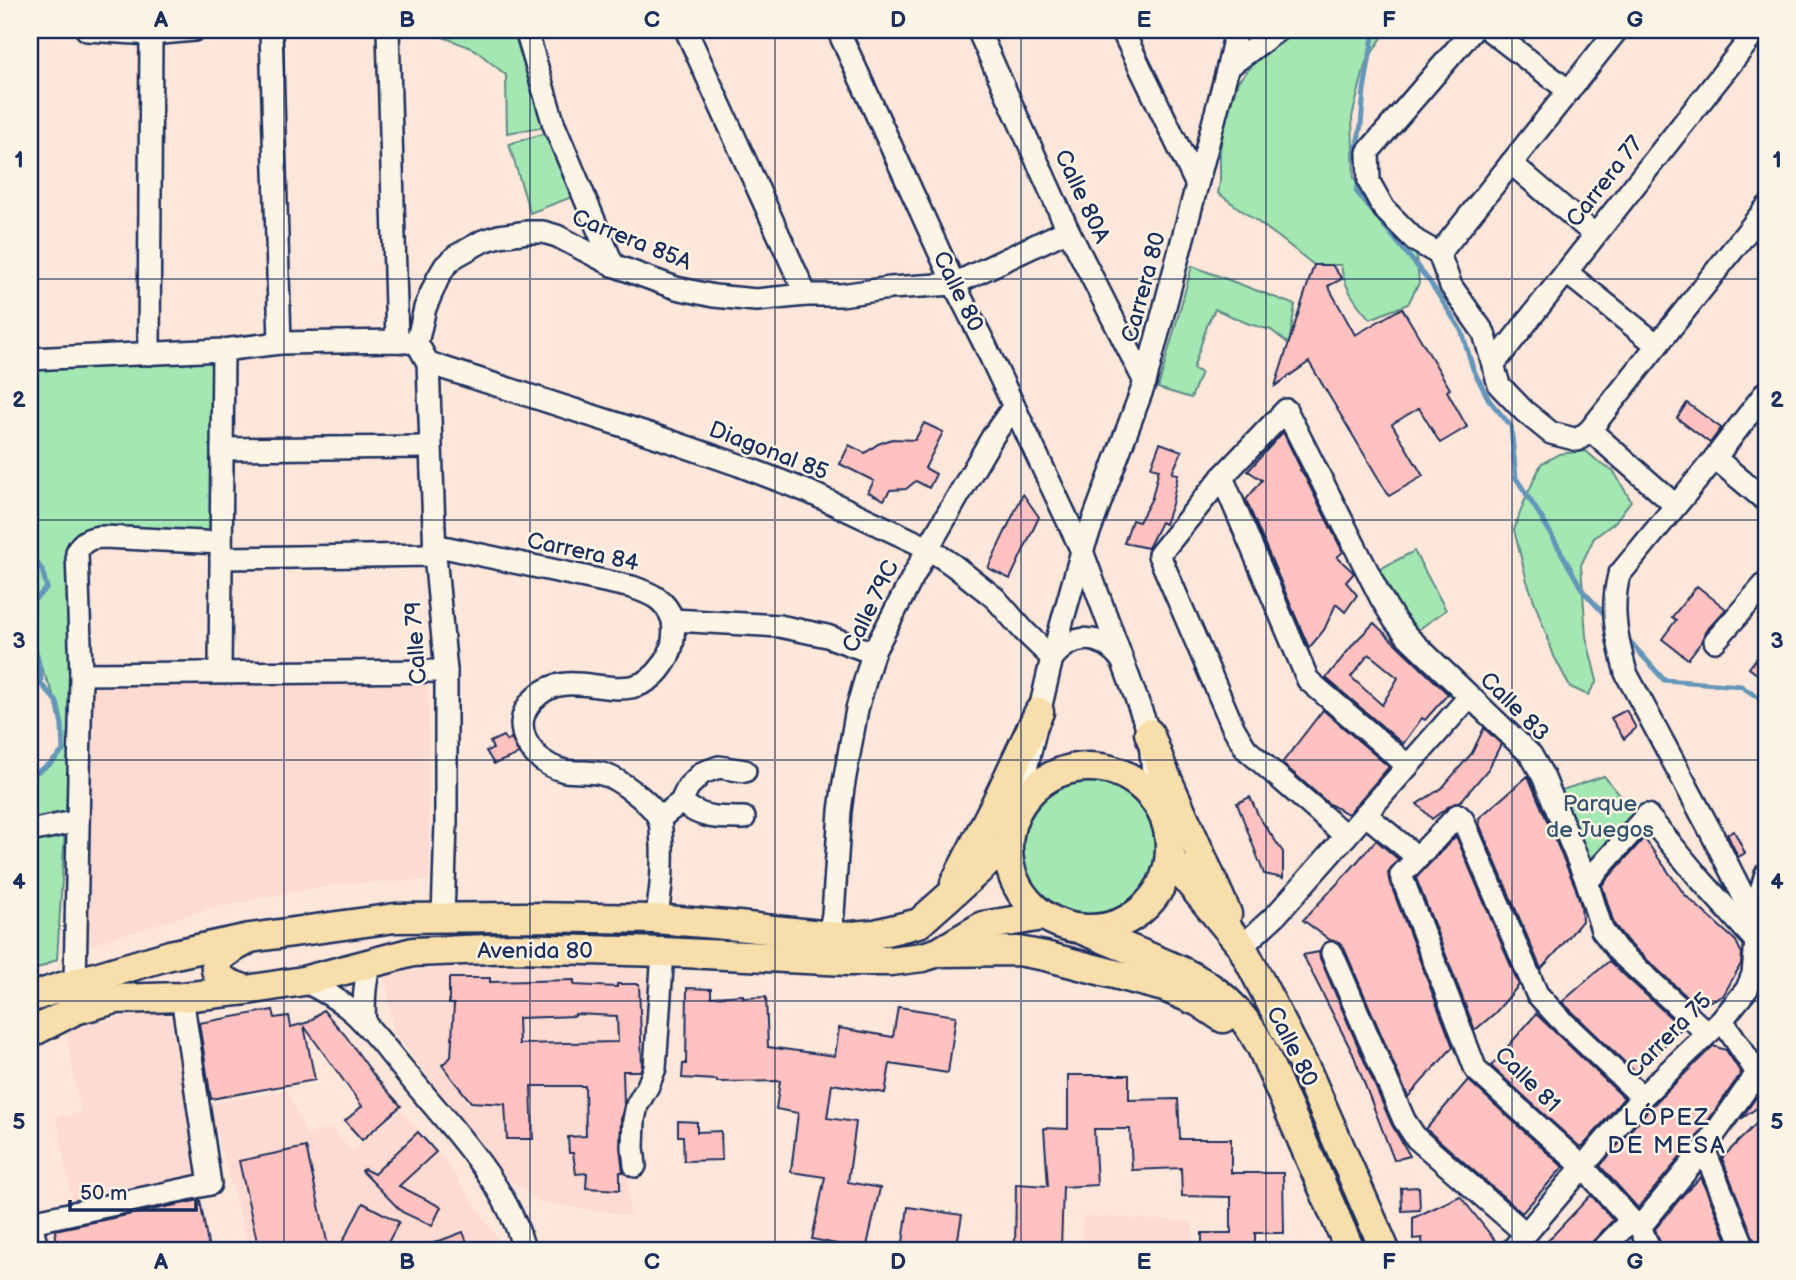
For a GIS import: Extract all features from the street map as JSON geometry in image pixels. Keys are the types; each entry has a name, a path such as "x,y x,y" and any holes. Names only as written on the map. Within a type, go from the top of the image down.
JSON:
{"main road":[{"path":"947,898 1039,712"},
{"path":"1149,733 1241,945"},
{"path":"1102,768 1118,772 1139,785 1156,803 1165,820 1170,839 1170,859 1160,888 1140,912 1112,926 1096,929 1061,925 1032,907 1016,885 1011,873 1008,832 1017,808 1038,783 1068,769 1102,768"},
{"name":"Avenida 80","path":"30,998 170,955 250,939 395,918 656,919 840,937 875,934 919,923 1007,845"},
{"name":"Calle 80","path":"1170,859 1241,945 1308,1074 1385,1250"},
{"name":"Avenida 80","path":"30,1033 75,1010 115,999 182,997 247,990 303,981 414,952 514,948 869,962 907,960 939,952 983,926 1043,916"},
{"name":"Calle 80","path":"1081,929 1202,981 1238,1011 1250,1026 1268,1062 1350,1250"},
{"path":"247,990 222,979 216,967 217,960 223,954 250,939"},
{"path":"939,952 1018,951 1164,987 1192,998 1227,1021 1268,1062"}],"street":[{"path":"87,30 194,30"},
{"path":"271,30 280,343"},
{"path":"388,30 407,342 428,363"},
{"path":"526,30 554,125 613,265"},
{"path":"686,30 806,295"},
{"name":"Calle 80","path":"838,30 954,284 1082,551 1149,733 1156,803"},
{"name":"Calle 80A","path":"978,30 1068,230 1145,382"},
{"path":"1122,30 1197,185"},
{"name":"Carrera 80","path":"1082,551 1145,382 1236,30"},
{"path":"1228,67 1278,30"},
{"path":"1472,30 1368,152 1368,182 1384,209 1416,240 1438,254 1451,286 1484,333 1499,385 1524,411 1551,433 1578,440 1590,430 1766,208"},
{"path":"1489,30 1569,91"},
{"path":"1438,254 1617,30"},
{"name":"Carrera 77","path":"1493,365 1756,30"},
{"path":"138,32 149,354"},
{"path":"1511,163 1595,235"},
{"name":"Carrera 85A","path":"407,342 445,266 456,256 483,241 512,234 543,233 557,236 613,265 676,288 714,296 756,300 954,284 1068,230"},
{"path":"1566,272 1657,345"},
{"path":"30,359 223,350 280,343 407,342"},
{"path":"220,672 223,350"},
{"name":"Calle 79","path":"428,363 434,550 446,671 443,918"},
{"name":"Diagonal 85","path":"428,363 739,465 809,492 928,548 995,598 1052,658"},
{"path":"1758,937 1748,905 1712,832 1626,674 1614,616 1615,590 1619,575 1766,391"},
{"name":"Calle 79C","path":"829,935 843,788 856,709 873,653 928,548 993,436 1014,406"},
{"name":"Calle 83","path":"1222,477 1286,410 1395,621 1408,637 1531,755 1543,776 1587,882 1602,929 1618,951 1715,1027 1762,1079"},
{"path":"1590,430 1675,505"},
{"path":"222,449 430,447"},
{"path":"1715,458 1766,501"},
{"path":"1346,836 1246,748 1228,717 1159,555 1222,477 1308,680 1408,766"},
{"name":"Carrera 84","path":"81,674 76,558 83,542 96,537 221,550 434,550 632,587 659,598 666,605 673,620"},
{"path":"1017,808 1052,658 1082,551"},
{"path":"1715,641 1766,583"},
{"path":"656,919 661,897 663,865 659,820 652,808 611,778 601,774 561,770 542,760 526,741 522,726 524,712 539,694 558,685 574,683 621,689 636,687 648,681 662,667 670,653 673,620 779,626 827,636 873,653"},
{"path":"1052,658 1070,643 1092,640 1104,643 1123,664"},
{"path":"75,983 81,674 446,671"},
{"path":"1241,945 1277,914 1469,697"},
{"path":"659,820 681,802 688,787 702,773 719,767 745,771"},
{"path":"681,802 700,815 744,818"},
{"path":"1365,814 1417,857 1458,815 1463,820 1537,994 1642,1097"},
{"path":"1587,882 1647,815 1700,879 1758,937"},
{"path":"30,831 78,821"},
{"name":"Calle 81","path":"1417,857 1401,875 1476,1070 1583,1167 1635,1224 1650,1250"},
{"name":"Carrera 75","path":"1512,1250 1642,1097 1715,1027 1747,989 1753,974 1766,874"},
{"path":"635,1166 633,1147 637,1105 655,1068 663,952"},
{"path":"1332,953 1404,1119 1416,1138 1525,1233"},
{"path":"365,1024 364,983 370,963"},
{"path":"303,981 341,1002 365,1024 486,1170 514,1221 524,1250"},
{"path":"37,1250 30,1218 211,1184 182,997"},
{"path":"1602,1250 1635,1224 1704,1149 1762,1079"},
{"path":"1704,1149 1745,1250"}],"shaded area":[{"path":"428,681 429,880 337,884 211,908 89,945 91,687"},
{"path":"495,963 642,969 650,987 639,1074 628,1083 629,1215 543,1203 504,1176 393,1031 385,974"},
{"path":"152,1012 170,1016 200,1177 72,1201 56,1117 81,1113 65,1028"},
{"path":"287,1090 306,1135 331,1128 352,1152 400,1110 447,1164 501,1243 502,1250 249,1250 209,1104"},
{"path":"1083,1216 1192,1222 1194,1250 1082,1250"}],"green space":[{"path":"415,30 526,30 554,125 507,133 506,75 474,49 433,33"},
{"path":"1301,30 1416,30 1416,33 1383,36 1366,62 1352,117 1354,178 1381,218 1416,250 1419,283 1408,304 1370,319 1351,294 1341,265 1314,265 1218,193 1224,126 1238,81 1267,50"},
{"path":"546,133 572,197 530,213 509,144"},
{"path":"1192,266 1295,305 1289,344 1271,330 1249,324 1215,309 1193,369 1201,372 1191,398 1158,388"},
{"path":"223,347 220,543 83,543 57,959 30,973 30,776 50,764 63,750 58,707 32,639 34,617 30,601 30,354"},
{"path":"1586,451 1602,465 1613,470 1631,501 1614,523 1594,538 1581,565 1586,636 1597,681 1588,695 1570,687 1554,656 1527,581 1514,530 1541,464 1559,454"},
{"path":"1414,551 1446,610 1408,637 1374,572"},
{"path":"1089,776 1116,781 1139,797 1155,820 1160,847 1155,874 1139,897 1116,913 1089,918 1062,913 1039,897 1023,874 1018,847 1023,820 1039,797 1062,781"},
{"name":"Parque de Juegos","path":"1604,776 1637,820 1590,863 1559,791"}],"building":[{"path":"1314,265 1332,265 1342,279 1328,286 1355,335 1402,308 1450,389 1447,391 1467,427 1440,443 1419,408 1392,424 1423,476 1389,496 1309,362 1275,386"},
{"path":"1687,403 1721,428 1710,443 1677,418"},
{"path":"924,423 943,432 925,468 936,474 929,488 916,481 906,489 890,490 884,500 868,492 874,481 840,464 849,445 865,453 892,439 915,440"},
{"path":"1283,432 1343,552 1337,557 1354,573 1346,582 1357,595 1345,612 1336,604 1324,630 1309,648 1246,500 1262,480 1248,471"},
{"path":"1160,443 1182,451 1172,473 1178,474 1165,524 1161,522 1148,548 1124,543 1132,520 1139,522 1152,498 1159,469 1151,467"},
{"path":"1023,494 1039,517 1010,579 988,568"},
{"path":"1697,586 1726,609 1705,632 1702,641 1688,659 1662,639 1676,620 1672,617"},
{"path":"1374,623 1448,694 1425,720 1422,718 1403,744 1326,678","holes":["1369,654 1398,678 1382,705 1351,677"]},
{"path":"1766,646 1766,681 1749,668"},
{"path":"1323,710 1389,767 1348,814 1329,804 1282,763"},
{"path":"1626,710 1636,728 1624,739 1611,718"},
{"path":"1484,728 1501,744 1489,768 1462,800 1432,819 1417,804 1442,788 1472,753"},
{"path":"503,736 507,741 511,738 519,754 494,764 486,751 493,749 490,742"},
{"path":"1528,776 1581,906 1582,921 1541,969 1480,826 1479,818"},
{"path":"1250,797 1259,817 1283,852 1283,878 1264,874 1237,803"},
{"path":"1734,831 1745,853 1738,857 1727,834"},
{"path":"1456,836 1519,985 1495,1013 1475,1030 1416,878"},
{"path":"1644,838 1685,895 1736,941 1742,954 1741,964 1723,996 1697,1006 1628,942 1614,924 1602,885"},
{"path":"1376,840 1398,859 1388,872 1389,880 1453,1047 1408,1097 1344,948 1339,942 1330,940 1303,920"},
{"path":"1319,952 1392,1125 1410,1156 1394,1160 1353,1054 1303,955"},
{"path":"1609,961 1682,1028 1636,1073 1562,1002"},
{"path":"449,978 490,978 490,982 574,980 574,985 617,987 617,984 639,984 642,1066 640,1071 623,1071 624,1105 620,1147 623,1172 620,1172 620,1190 586,1188 587,1173 576,1174 573,1153 569,1153 568,1137 586,1136 585,1086 531,1086 533,1139 507,1139 505,1104 471,1102 442,1065 451,1057 454,1004 449,1004","holes":["575,1014 617,1016 618,1042 519,1044 518,1018"]},
{"path":"687,988 711,989 711,997 766,997 768,1047 835,1056 839,1028 893,1037 898,1007 956,1016 948,1073 890,1064 885,1093 832,1084 827,1118 856,1122 848,1182 880,1188 866,1250 812,1239 825,1177 791,1172 798,1113 776,1109 780,1081 717,1082 682,1078 683,1064 686,1064"},
{"path":"273,1010 275,1018 289,1016 291,1027 309,1022 323,1010 401,1106 362,1140 345,1121 362,1106 304,1026 315,1080 211,1099 199,1023"},
{"path":"1536,1014 1624,1098 1580,1147 1491,1066"},
{"path":"1713,1046 1726,1050 1741,1073 1694,1141 1638,1208 1600,1166 1648,1110"},
{"path":"1068,1075 1129,1075 1129,1100 1178,1099 1180,1139 1231,1139 1231,1173 1283,1173 1284,1233 1255,1233 1255,1250 1202,1250 1202,1233 1231,1233 1231,1197 1182,1196 1181,1168 1132,1170 1130,1129 1094,1129 1097,1185 1063,1187 1061,1249 1015,1247 1016,1184 1048,1186 1044,1128 1068,1129"},
{"path":"1468,1080 1563,1167 1522,1213 1426,1129"},
{"path":"1757,1096 1764,1103 1741,1119"},
{"path":"1766,1114 1766,1250 1758,1250 1722,1158"},
{"path":"678,1121 697,1122 697,1132 721,1131 722,1160 684,1161 683,1136 678,1136"},
{"path":"418,1132 436,1152 399,1186 441,1207 432,1226 402,1212 362,1171 364,1169 374,1174"},
{"path":"306,1147 329,1250 259,1250 239,1161"},
{"path":"1701,1177 1731,1250 1663,1250 1655,1229"},
{"path":"1419,1187 1420,1210 1402,1211 1401,1188"},
{"path":"1591,1195 1613,1220 1593,1241 1589,1250 1539,1250"},
{"path":"1460,1196 1497,1243 1491,1250 1423,1250 1422,1238 1413,1239 1413,1218"},
{"path":"200,1200 209,1250 58,1250 55,1230"},
{"path":"363,1203 399,1222 384,1250 338,1250"},
{"path":"908,1207 962,1215 956,1250 902,1250"},
{"path":"463,1232 470,1250 418,1249"}],"waterway":[{"path":"1376,30 1355,154 1361,170 1356,191 1430,282 1462,332 1473,369 1489,400 1511,426 1516,478 1583,591 1607,617"},
{"path":"30,553 42,570 47,588 33,601 33,640 41,684 57,702 62,725 63,751 50,764 30,776"},
{"path":"1626,637 1664,680 1741,686 1766,703"},
{"path":"30,893 35,921 30,934"}],"district":[{"name":"LÓPEZ DE MESA","path":"1667,1131"}]}
